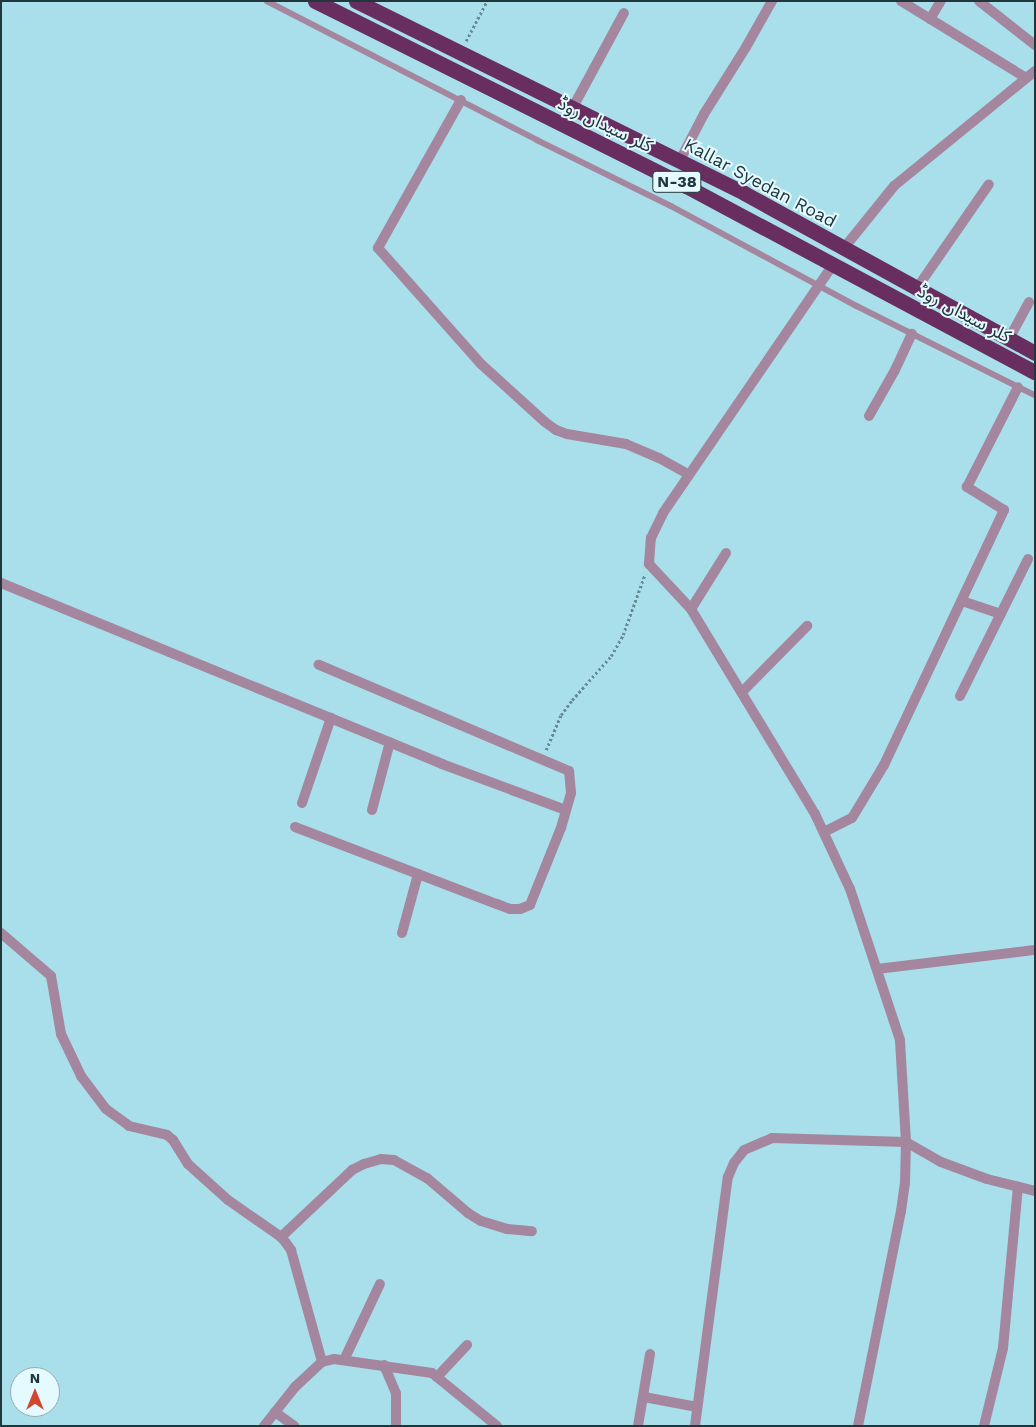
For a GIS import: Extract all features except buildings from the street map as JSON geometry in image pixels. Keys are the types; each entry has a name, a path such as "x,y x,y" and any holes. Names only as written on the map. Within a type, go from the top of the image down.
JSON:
{"highway":[{"name":"کلر سیداں روڈ","path":"315,1 686,186 1035,372"},
{"name":"Kallar Syedan Road","path":"356,1 459,54 744,193 1035,353"}],"street":[{"path":"679,162 704,114 746,48 772,1"},
{"path":"901,1 1026,78"},
{"path":"930,19 942,1"},
{"path":"979,1 1035,45"},
{"path":"572,109 624,13"},
{"path":"844,248 894,186 1035,71"},
{"path":"461,100 378,248 481,364 545,422 556,430 567,434 626,444 659,458 688,474"},
{"path":"917,288 989,184"},
{"path":"833,265 663,513 651,538 649,564 692,609 816,814 850,889 900,1040 906,1142 905,1183 858,1426"},
{"path":"1009,339 1029,302"},
{"path":"869,416 895,370 912,334"},
{"path":"824,832 852,818 879,772 1004,510 967,487 1018,387"},
{"path":"692,609 726,553"},
{"path":"960,696 1028,559"},
{"path":"1,583 390,742 566,810"},
{"path":"962,601 1000,614"},
{"path":"742,692 807,626"},
{"path":"295,827 510,909 520,909 530,905 571,793 569,772 542,758 319,666"},
{"path":"302,803 332,718"},
{"path":"372,810 390,742"},
{"path":"402,933 418,874"},
{"path":"1,933 51,976 61,1034 81,1076 106,1109 129,1126 167,1135 173,1140 188,1164 228,1200 282,1237 291,1250 322,1362"},
{"path":"877,969 1035,950"},
{"path":"695,1426 728,1177 734,1163 744,1150 772,1138 906,1142 941,1162 987,1180 1035,1191"},
{"path":"282,1237 352,1170 381,1159 403,1164 427,1178 468,1214 481,1221 507,1229 532,1231"},
{"path":"984,1426 1004,1348 1018,1187"},
{"path":"344,1360 380,1284"},
{"path":"437,1377 466,1345"},
{"path":"638,1426 650,1354"},
{"path":"264,1426 295,1387 322,1362 334,1359 432,1373 497,1426"},
{"path":"384,1365 396,1393 396,1426"},
{"path":"644,1397 697,1408"},
{"path":"275,1412 294,1426"}],"lane":[{"path":"267,1 537,140 671,206 819,286 1035,396"}],"path":[{"path":"459,54 487,1"},
{"path":"542,758 566,708 611,656 623,634 649,564"}]}
